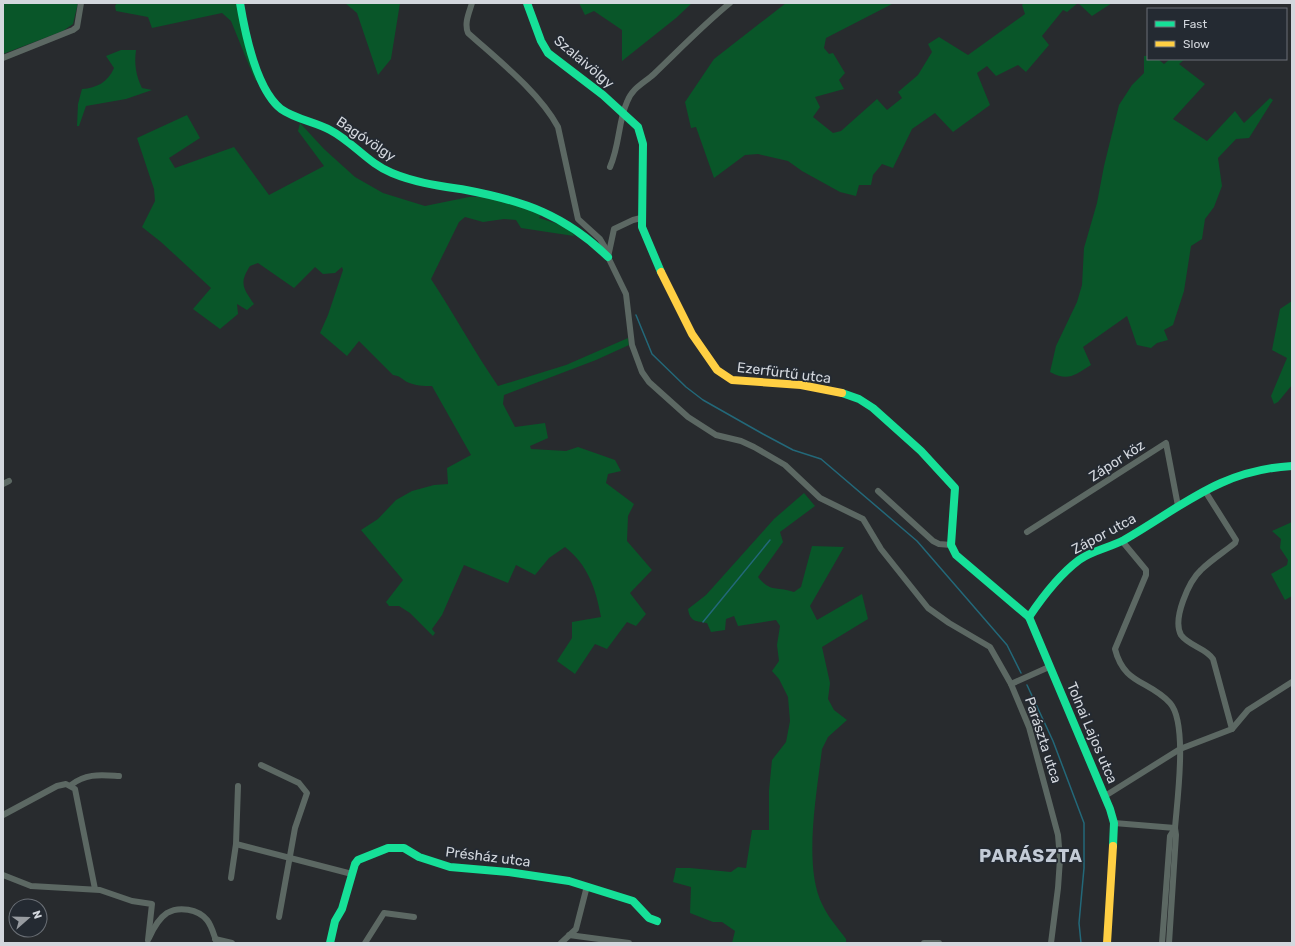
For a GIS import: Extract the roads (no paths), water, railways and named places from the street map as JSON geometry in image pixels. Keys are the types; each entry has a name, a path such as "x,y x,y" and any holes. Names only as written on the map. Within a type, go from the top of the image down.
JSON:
{"street":[{"path":"3,58 73,30 77,26 82,3"},
{"name":"Bagóvölgy","path":"240,3 246,38 258,71 273,100 279,108 331,130 379,166 392,173 426,184 503,198 546,212 568,222 607,253"},
{"path":"472,3 466,23 468,33 528,88 554,119 558,127 578,219 600,239 607,253"},
{"name":"Szalaivölgy","path":"527,3 541,41 548,53 603,95 623,114"},
{"path":"610,167 617,149 623,114 630,96 635,89 652,75 689,38 730,3"},
{"name":"Ezerfürtű utca","path":"623,114 638,127 642,144 642,227 670,292 692,334 716,370 732,380 812,386 832,390 859,400 873,408 921,451 955,488 951,545"},
{"path":"607,253 614,229 641,218"},
{"name":"Parászta utca","path":"607,253 626,294 632,345 642,372 649,382 688,417 710,432 716,435 741,441 754,447 785,465 820,498 855,513 863,519 881,549 928,608 949,624 990,647 1011,684 1029,727 1058,835 1060,860 1051,943"},
{"name":"Zápor köz","path":"1027,532 1166,443 1178,506"},
{"name":"Zápor utca","path":"1028,617 1063,574 1080,559 1122,541 1178,506 1231,477 1274,465 1292,466"},
{"path":"3,484 9,481"},
{"path":"878,491 933,541 939,544 951,545"},
{"path":"1205,491 1236,540 1235,543 1200,570 1194,578 1177,623 1185,639 1210,654 1232,729"},
{"path":"1122,541 1146,570 1146,575 1115,650 1118,660 1121,666 1131,676 1159,693 1171,703 1176,714 1180,731 1175,828 1176,836 1169,943"},
{"name":"Tolnai Lajos utca","path":"951,545 956,555 1028,617 1105,796 1114,823 1107,943"},
{"path":"1011,684 1049,667"},
{"path":"1105,796 1180,749 1232,729 1248,710 1292,682"},
{"path":"261,765 299,783 307,793 295,828 279,917"},
{"path":"3,815 57,786 71,785 80,778 98,775 119,776"},
{"path":"71,785 78,794 95,889"},
{"path":"231,878 236,844 238,786"},
{"path":"1114,823 1175,828"},
{"path":"1162,943 1170,836 1175,828"},
{"path":"236,844 352,874"},
{"name":"Présház utca","path":"330,943 335,921 344,904 352,874 358,860 388,848 404,848 419,856 450,867 508,872 587,886 633,901 649,918 657,920"},
{"path":"3,875 31,886 95,889 110,892 132,901 152,904 147,942"},
{"path":"562,943 576,929 587,886"},
{"path":"147,942 155,925 167,913 189,910 195,911 207,920 216,941 232,943"},
{"path":"365,943 384,913 414,917"},
{"path":"569,935 629,943"},
{"path":"924,943 939,943"}],"waterway":[{"path":"636,315 652,354 686,387 703,400 763,434 793,450 821,459 917,541 1007,645 1021,673"},
{"path":"703,622 770,540"},
{"path":"1027,685 1053,741 1084,823 1084,868 1079,923 1081,943"}],"district":[{"name":"PARÁSZTA","path":"1031,856"}]}
